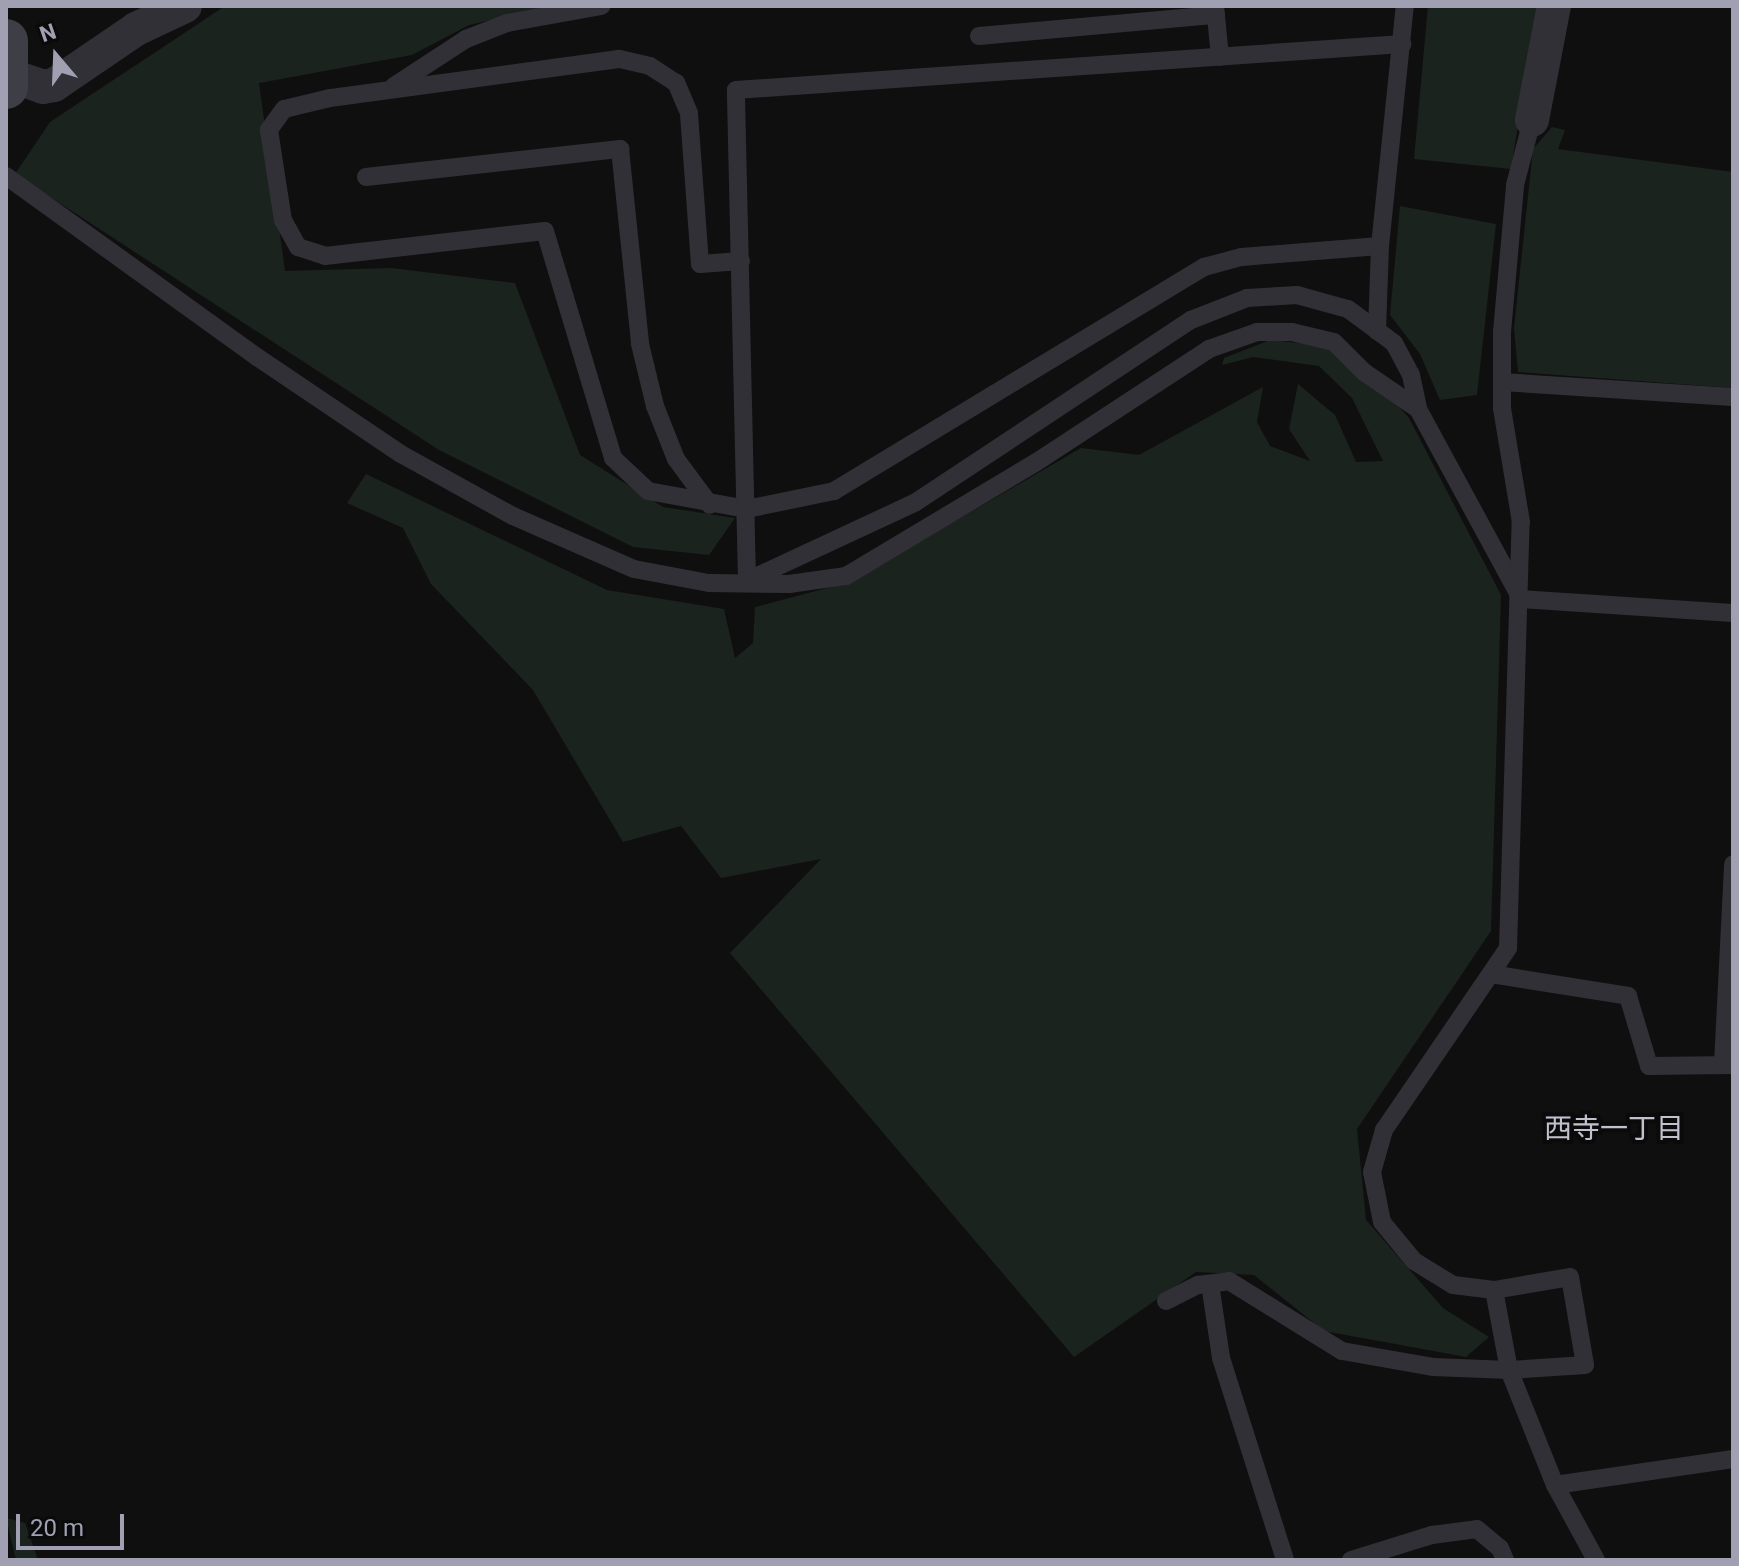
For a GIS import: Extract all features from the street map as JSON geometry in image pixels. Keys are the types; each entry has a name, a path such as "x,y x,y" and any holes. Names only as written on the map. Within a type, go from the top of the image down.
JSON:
{"street":[{"path":"7,69 43,87 54,85 136,29 185,6"},
{"path":"1532,120 1554,6"}],"lane":[{"path":"388,90 466,39 507,23 601,6"},
{"path":"1377,331 1380,246 1405,6"},
{"path":"979,36 1216,10 1220,57"},
{"path":"747,581 736,90 1402,44"},
{"path":"741,261 700,264 689,113 676,83 650,66 619,59 388,90 284,109 269,130 283,220 298,247 325,256 545,231 613,458 648,491 710,505 747,509 834,491 1204,267 1242,257 1380,246"},
{"path":"1166,1301 1210,1284 1229,1281 1258,1295 1305,1332 1342,1351 1433,1367 1509,1370 1585,1365 1570,1277 1494,1290 1453,1285 1414,1261 1382,1222 1372,1172 1384,1130 1508,948 1521,522 1502,382 1515,185 1532,120"},
{"path":"366,177 620,149 640,344 655,406 676,459 710,505"},
{"path":"6,176 257,357 401,454 513,516 634,569 709,583 747,581 789,584 846,576 1035,463 1209,349 1257,332 1292,332 1334,342 1364,372 1418,409"},
{"path":"747,581 916,502 1191,320 1247,298 1297,295 1348,309 1394,343 1411,375 1418,409 1521,599"},
{"path":"1502,382 1733,397"},
{"path":"1521,599 1733,613"},
{"path":"1491,974 1628,996 1649,1066 1728,1064 1733,864"},
{"path":"1210,1284 1221,1358 1285,1560"},
{"path":"1494,1290 1509,1370 1555,1485 1596,1560"},
{"path":"1555,1485 1733,1459"},
{"path":"1351,1560 1432,1535 1477,1529 1500,1548 1505,1560"}],"shaded area":[{"path":"225,6 551,6 469,25 412,55 259,83 285,271 391,268 515,283 580,455 663,507 735,518 709,555 633,547 439,450 15,174 50,122"},
{"path":"1428,6 1537,6 1511,169 1414,159"},
{"path":"1552,127 1565,130 1558,149 1733,172 1733,388 1518,372 1514,328 1533,149"},
{"path":"1400,206 1496,224 1477,395 1440,400 1420,354 1390,315"},
{"path":"1270,340 1348,348 1409,418 1501,595 1491,931 1357,1129 1366,1220 1443,1308 1489,1337 1466,1357 1324,1331 1254,1275 1196,1272 1074,1357 730,953 821,859 721,878 681,826 623,842 533,690 431,584 403,528 347,503 366,474 607,590 724,609 735,658 753,643 755,607 850,582 1081,448 1139,455 1263,387 1257,422 1270,446 1310,461 1289,429 1298,384 1335,415 1356,462 1383,461 1352,398 1319,366 1253,357 1222,365 1224,358"},
{"path":"6,1518 25,1523 38,1560 16,1560"}],"district":[{"name":"西寺一丁目","path":"1614,1129"}]}
